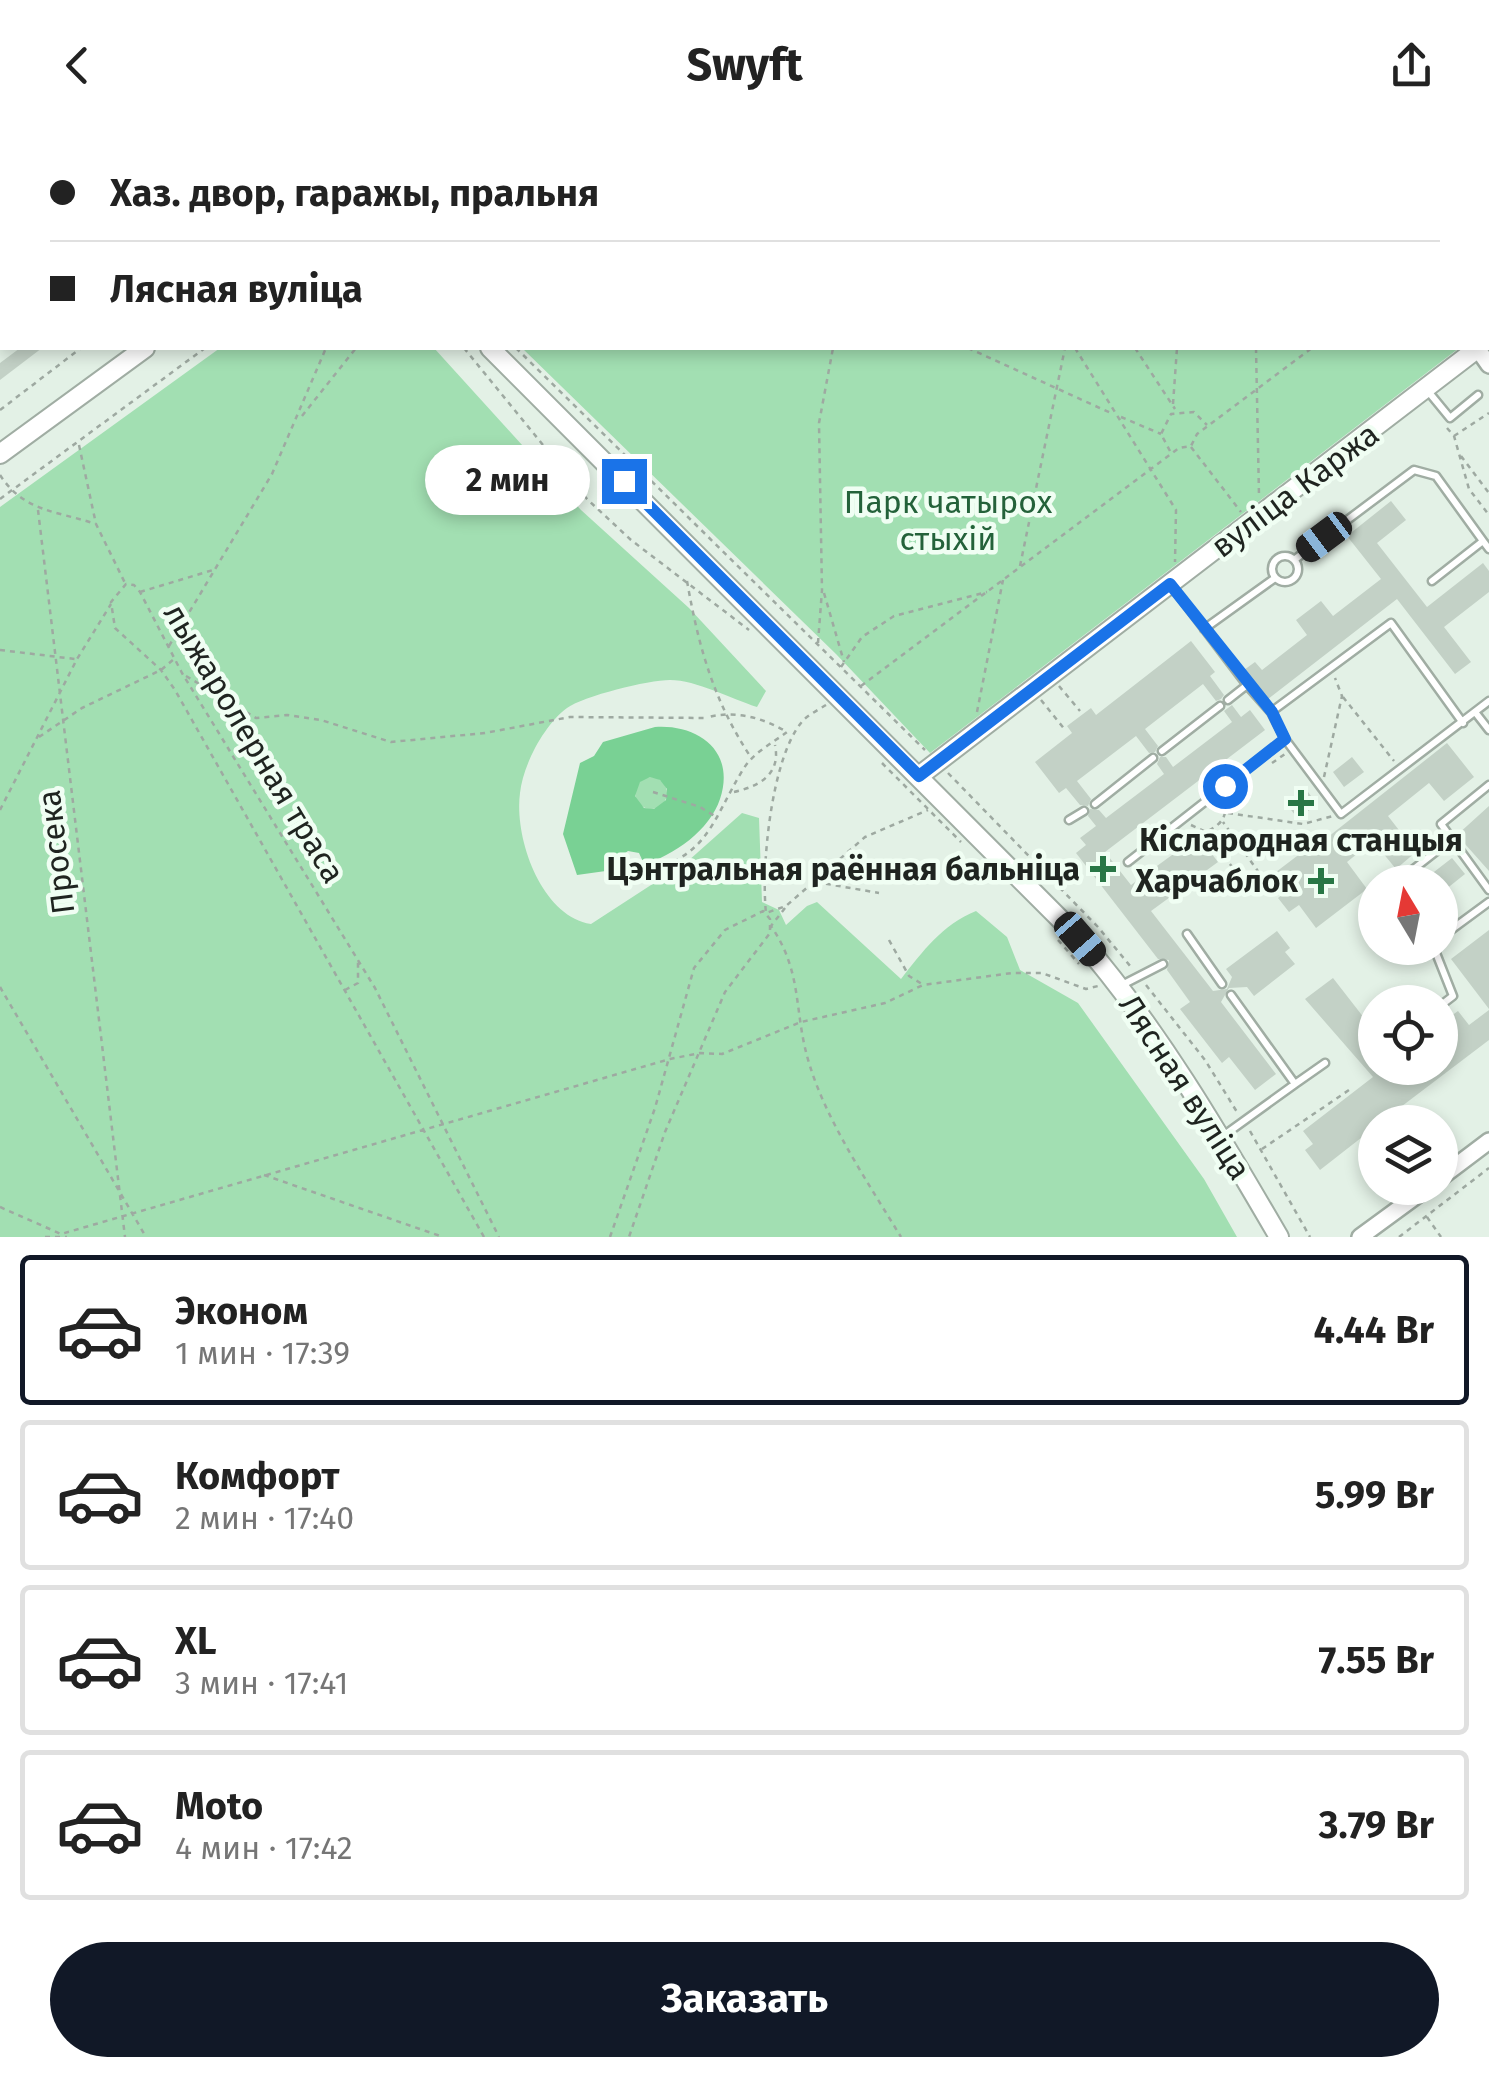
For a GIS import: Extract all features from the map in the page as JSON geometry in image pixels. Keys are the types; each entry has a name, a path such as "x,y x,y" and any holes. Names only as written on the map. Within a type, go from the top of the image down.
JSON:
{"main road":[{"path":"0,454 143,350"},
{"name":"Лясная вуліца","path":"492,350 919,776 1120,986 1221,1137 1279,1237"},
{"name":"вуліца Каржа","path":"919,776 1474,350"}],"street":[{"path":"1458,1164 1489,1141"},
{"path":"1360,1237 1404,1205"}],"lane":[{"path":"1426,388 1450,418 1478,395"},
{"path":"1294,560 1298,571 1294,579 1282,582 1275,578 1272,565 1277,558 1294,560 1414,470 1436,476 1489,550"},
{"path":"1432,581 1484,542"},
{"path":"1204,629 1275,578"},
{"path":"1170,584 1272,712 1285,739 1341,814 1489,702"},
{"path":"1272,712 1390,623 1463,723"},
{"path":"1228,700 1247,685"},
{"path":"1162,751 1220,706"},
{"path":"1475,712 1489,730"},
{"path":"1128,862 1285,739"},
{"path":"1094,804 1153,758"},
{"path":"1489,786 1440,824 1489,890"},
{"path":"1069,820 1084,811"},
{"path":"1419,865 1452,839"},
{"path":"1458,925 1489,902"},
{"path":"1182,950 1189,937 1222,984"},
{"path":"1120,986 1163,964"},
{"path":"1231,995 1295,1084"},
{"path":"1221,1137 1325,1062"}],"path":[{"path":"0,410 78,350"},
{"path":"0,499 202,350"},
{"path":"168,646 272,474 325,350"},
{"path":"298,421 354,350"},
{"path":"466,350 587,498 631,540 748,630"},
{"path":"518,350 930,755"},
{"path":"818,645 822,590 818,423 834,350"},
{"path":"972,350 1160,434 1172,453"},
{"path":"1020,568 1065,350"},
{"path":"1076,350 1176,510 1175,565 1189,555"},
{"path":"1135,350 1176,411"},
{"path":"1173,406 1177,350"},
{"path":"1256,350 1259,502"},
{"path":"860,686 1172,453 1190,446 1207,426 1309,350"},
{"path":"1160,434 1165,419 1176,411 1194,412 1207,426"},
{"path":"1454,436 1489,413"},
{"path":"1445,425 1454,436 1469,489 1489,515"},
{"path":"79,443 96,524 126,584"},
{"path":"1190,446 1243,514 1251,509"},
{"path":"1457,451 1489,493"},
{"path":"0,475 11,492 38,510 96,524"},
{"name":"Просека","path":"38,510 125,1237"},
{"path":"140,592 215,570"},
{"path":"686,580 696,634 723,714 752,759"},
{"path":"992,705 976,717 1003,580"},
{"name":"лыжаролерная траса","path":"484,1237 162,670 123,640 114,628 112,602 126,584 134,585 140,592 182,673 358,960 412,1058 441,1128 499,1237"},
{"path":"822,590 842,665"},
{"path":"842,665 862,637 894,616 988,591"},
{"path":"0,810 77,659 112,602"},
{"path":"0,650 56,660 77,659"},
{"path":"36,738 82,708 162,670 175,658"},
{"path":"1331,668 1342,696 1400,769"},
{"path":"182,673 256,718 287,714 321,720 391,742 485,734 570,717 706,718 723,714 761,719 787,732"},
{"path":"1058,684 1080,711"},
{"path":"1322,788 1342,696"},
{"path":"1040,698 1066,730"},
{"path":"636,874 680,858 703,841 752,759 827,704"},
{"path":"695,725 706,718"},
{"path":"801,722 788,747 772,813 766,913 789,952 810,1067 900,1237"},
{"path":"733,792 762,783 771,773 777,758 774,742"},
{"path":"1266,767 1293,748"},
{"path":"878,760 973,854"},
{"path":"949,790 956,783"},
{"path":"653,792 719,819"},
{"path":"1206,832 1223,822 1225,796"},
{"path":"629,1237 665,1132 724,992 786,906 864,837 928,810"},
{"path":"1226,812 1303,824 1341,814"},
{"path":"1190,825 1206,832 1253,895 1267,884 1223,822"},
{"path":"815,882 880,893"},
{"path":"610,1237 670,1060 686,984 702,954 736,921 786,906"},
{"path":"45,1237 262,1174 441,1128 670,1060 700,1053 722,1054 801,1022 885,1003 923,984 1042,973 1086,988 1099,986 1050,932"},
{"path":"889,940 910,976 923,984"},
{"path":"343,990 358,983 358,960"},
{"name":"Просека","path":"0,987 146,1237"},
{"path":"1260,1150 1352,1088"},
{"path":"1398,1237 1489,1168"},
{"path":"262,1174 442,1237"},
{"path":"0,1208 67,1237"},
{"path":"1426,1216 1441,1237"}],"green space":[{"path":"217,350 436,350 581,510 689,608 766,691 757,707 691,683 660,681 587,699 558,715 530,758 519,811 534,872 558,906 573,918 591,924 688,861 742,813 759,818 762,902 779,910 786,925 817,902 901,979 943,931 976,911 1007,937 1020,970 1078,1003 1204,1179 1237,1237 0,1237 0,507"},
{"name":"Парк чатырох стыхій","path":"524,350 1456,350 930,753 836,654"},
{"path":"651,777 662,782 667,793 662,804 651,809 640,804 635,793 640,782"}],"shaded area":[{"path":"655,727 686,730 710,744 718,754 724,782 708,821 667,855 644,864 639,853 628,851 621,856 620,869 577,875 563,834 580,763 594,756 603,742","holes":["650,777 660,780 667,789 666,800 654,809 644,808 635,796 640,782"]}],"building":[{"path":"17,350 39,350 0,380 0,363"},
{"path":"1391,501 1406,520 1377,543 1427,607 1483,563 1489,571 1489,592 1444,627 1471,662 1455,674 1397,599 1268,699 1244,670 1255,662 1262,670 1307,635 1296,620 1321,601 1333,616 1381,579 1347,536"},
{"path":"1191,641 1215,672 1210,676 1224,695 1221,699 1216,701 1203,684 1145,729 1158,746 1155,752 1149,753 1136,736 1077,781 1091,799 1088,806 1080,805 1066,788 1059,793 1035,762 1072,733 1067,726 1091,708 1096,715"},
{"path":"1232,705 1241,717 1250,710 1265,730 1105,852 1131,885 1198,836 1218,862 1151,911 1213,991 1227,989 1232,977 1226,969 1277,931 1290,948 1285,952 1295,964 1254,996 1247,987 1229,988 1221,1002 1276,1074 1255,1090 1229,1057 1222,1063 1180,1009 1190,1002 1167,970 1169,960 1158,959 1076,853 1086,845 1080,838 1096,826 1088,816 1090,809 1099,810 1106,818 1164,774 1157,764 1160,757 1166,757 1173,767 1232,722 1224,711"},
{"path":"1447,743 1474,777 1444,801 1429,783 1388,816 1416,852 1401,865 1393,865 1373,841 1347,862 1358,877 1358,896 1316,928 1299,905 1289,912 1278,898 1289,889 1276,872 1326,834 1328,837"},
{"path":"1352,757 1364,772 1344,787 1333,772"},
{"name":"Кіслародная станцыя","path":"1305,788 1317,804 1298,819 1285,802"},
{"path":"1489,806 1489,871 1457,835"},
{"path":"1489,930 1489,1009 1456,965 1458,954"},
{"path":"1333,978 1358,1010 1358,1060 1305,999"},
{"path":"1489,1010 1489,1040 1458,1064 1458,1011 1469,1025"},
{"path":"1363,1085 1430,1085 1403,1105 1358,1105 1358,1140 1320,1170 1305,1150 1313,1144 1303,1131"}],"place":[{"name":"Кіслародная станцыя","path":"1301,803"},
{"name":"Цэнтральная раённая бальніца","path":"1103,869"},
{"name":"Харчаблок","path":"1321,881"}],"route":[{"path":"624,481 919,776 1170,584 1272,712 1285,739 1225,786"}]}
